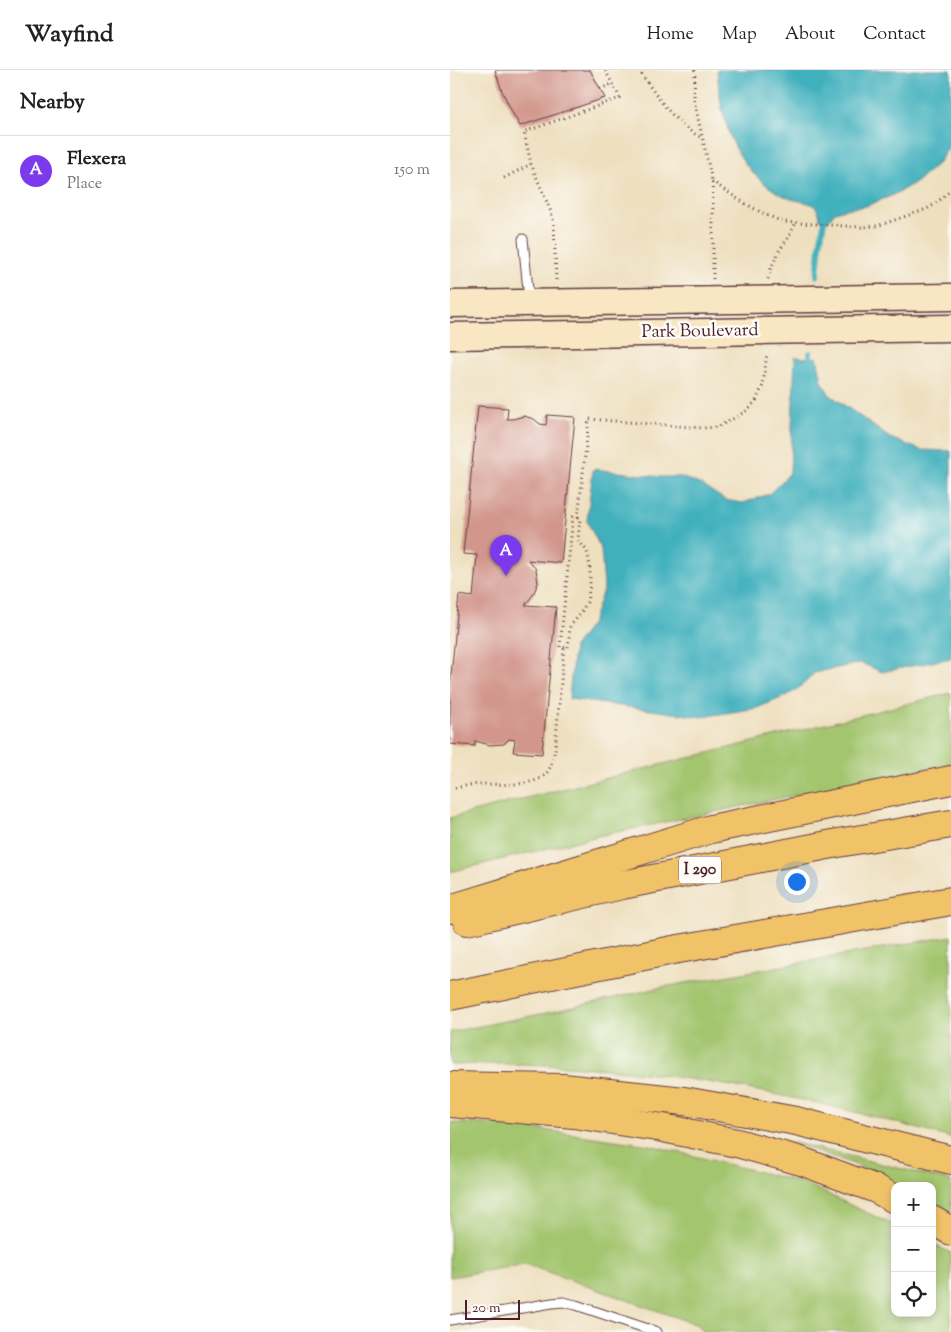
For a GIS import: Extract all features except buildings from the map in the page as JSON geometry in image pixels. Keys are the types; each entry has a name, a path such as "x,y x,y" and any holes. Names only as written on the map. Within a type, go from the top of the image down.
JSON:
{"highway":[{"path":"450,909 711,829 951,780"},
{"name":"I 290","path":"450,925 622,885 838,843 951,824"},
{"path":"450,996 673,950 951,901"},
{"path":"450,1086 563,1088 684,1100 796,1121 951,1160"},
{"path":"450,1103 574,1114 663,1128 738,1143 801,1161 876,1189 891,1197"},
{"path":"936,1222 951,1231"}],"street":[{"name":"Park Boulevard","path":"450,304 530,303 767,292 951,297"},
{"name":"Park Boulevard","path":"450,336 951,328"}],"lane":[{"path":"523,239 530,303"},
{"path":"450,1320 563,1302 657,1332"}],"path":[{"path":"556,283 554,223 532,164 524,132 620,98 605,70"},
{"path":"639,70 650,88 662,102 689,130 702,138"},
{"path":"694,70 694,100 712,181 713,284"},
{"path":"600,89 612,84"},
{"path":"504,178 532,164"},
{"path":"712,181 747,204 784,222 861,227 877,226 927,209 951,190"},
{"path":"767,292 771,268 795,224"},
{"path":"564,648 568,648 570,626 579,616 587,602 590,585 590,566 587,551 578,540 580,518 578,517 589,419 703,428 717,427 746,411 756,401 763,385 768,331"},
{"path":"564,648 560,647 573,517 578,517"},
{"path":"455,788 470,785 523,783 539,779 548,773 555,749 564,648"}],"green space":[{"path":"951,693 951,763 598,836 450,872 450,818"},
{"path":"951,936 951,1138 834,1107 691,1079 595,1068 547,1065 450,1065 450,1032 663,987"},
{"path":"450,1123 509,1125 649,1145 804,1183 891,1224 891,1317 936,1317 936,1246 951,1253 951,1332 704,1332 698,1325 525,1264 450,1277"},
{"path":"784,1140 951,1181 951,1214 936,1205 936,1182 891,1182 854,1164"}],"water":[{"path":"717,70 951,70 951,144 939,162 915,183 891,196 866,206 835,212 827,222 820,220 819,213 813,205 794,200 775,191 758,178 745,163 737,151 726,125 720,98"},
{"path":"795,357 817,357 822,381 829,394 890,438 921,450 951,451 951,658 882,672 861,663 814,673 795,691 757,708 702,717 569,699 574,647 592,623 604,587 601,549 587,521 593,469 661,477 681,477 702,485 725,500 743,503 769,494 790,473"}],"waterway":[{"path":"817,276 824,222"},
{"path":"810,353 810,358"}],"place":[{"name":"Flexera","path":"506,576"}]}
